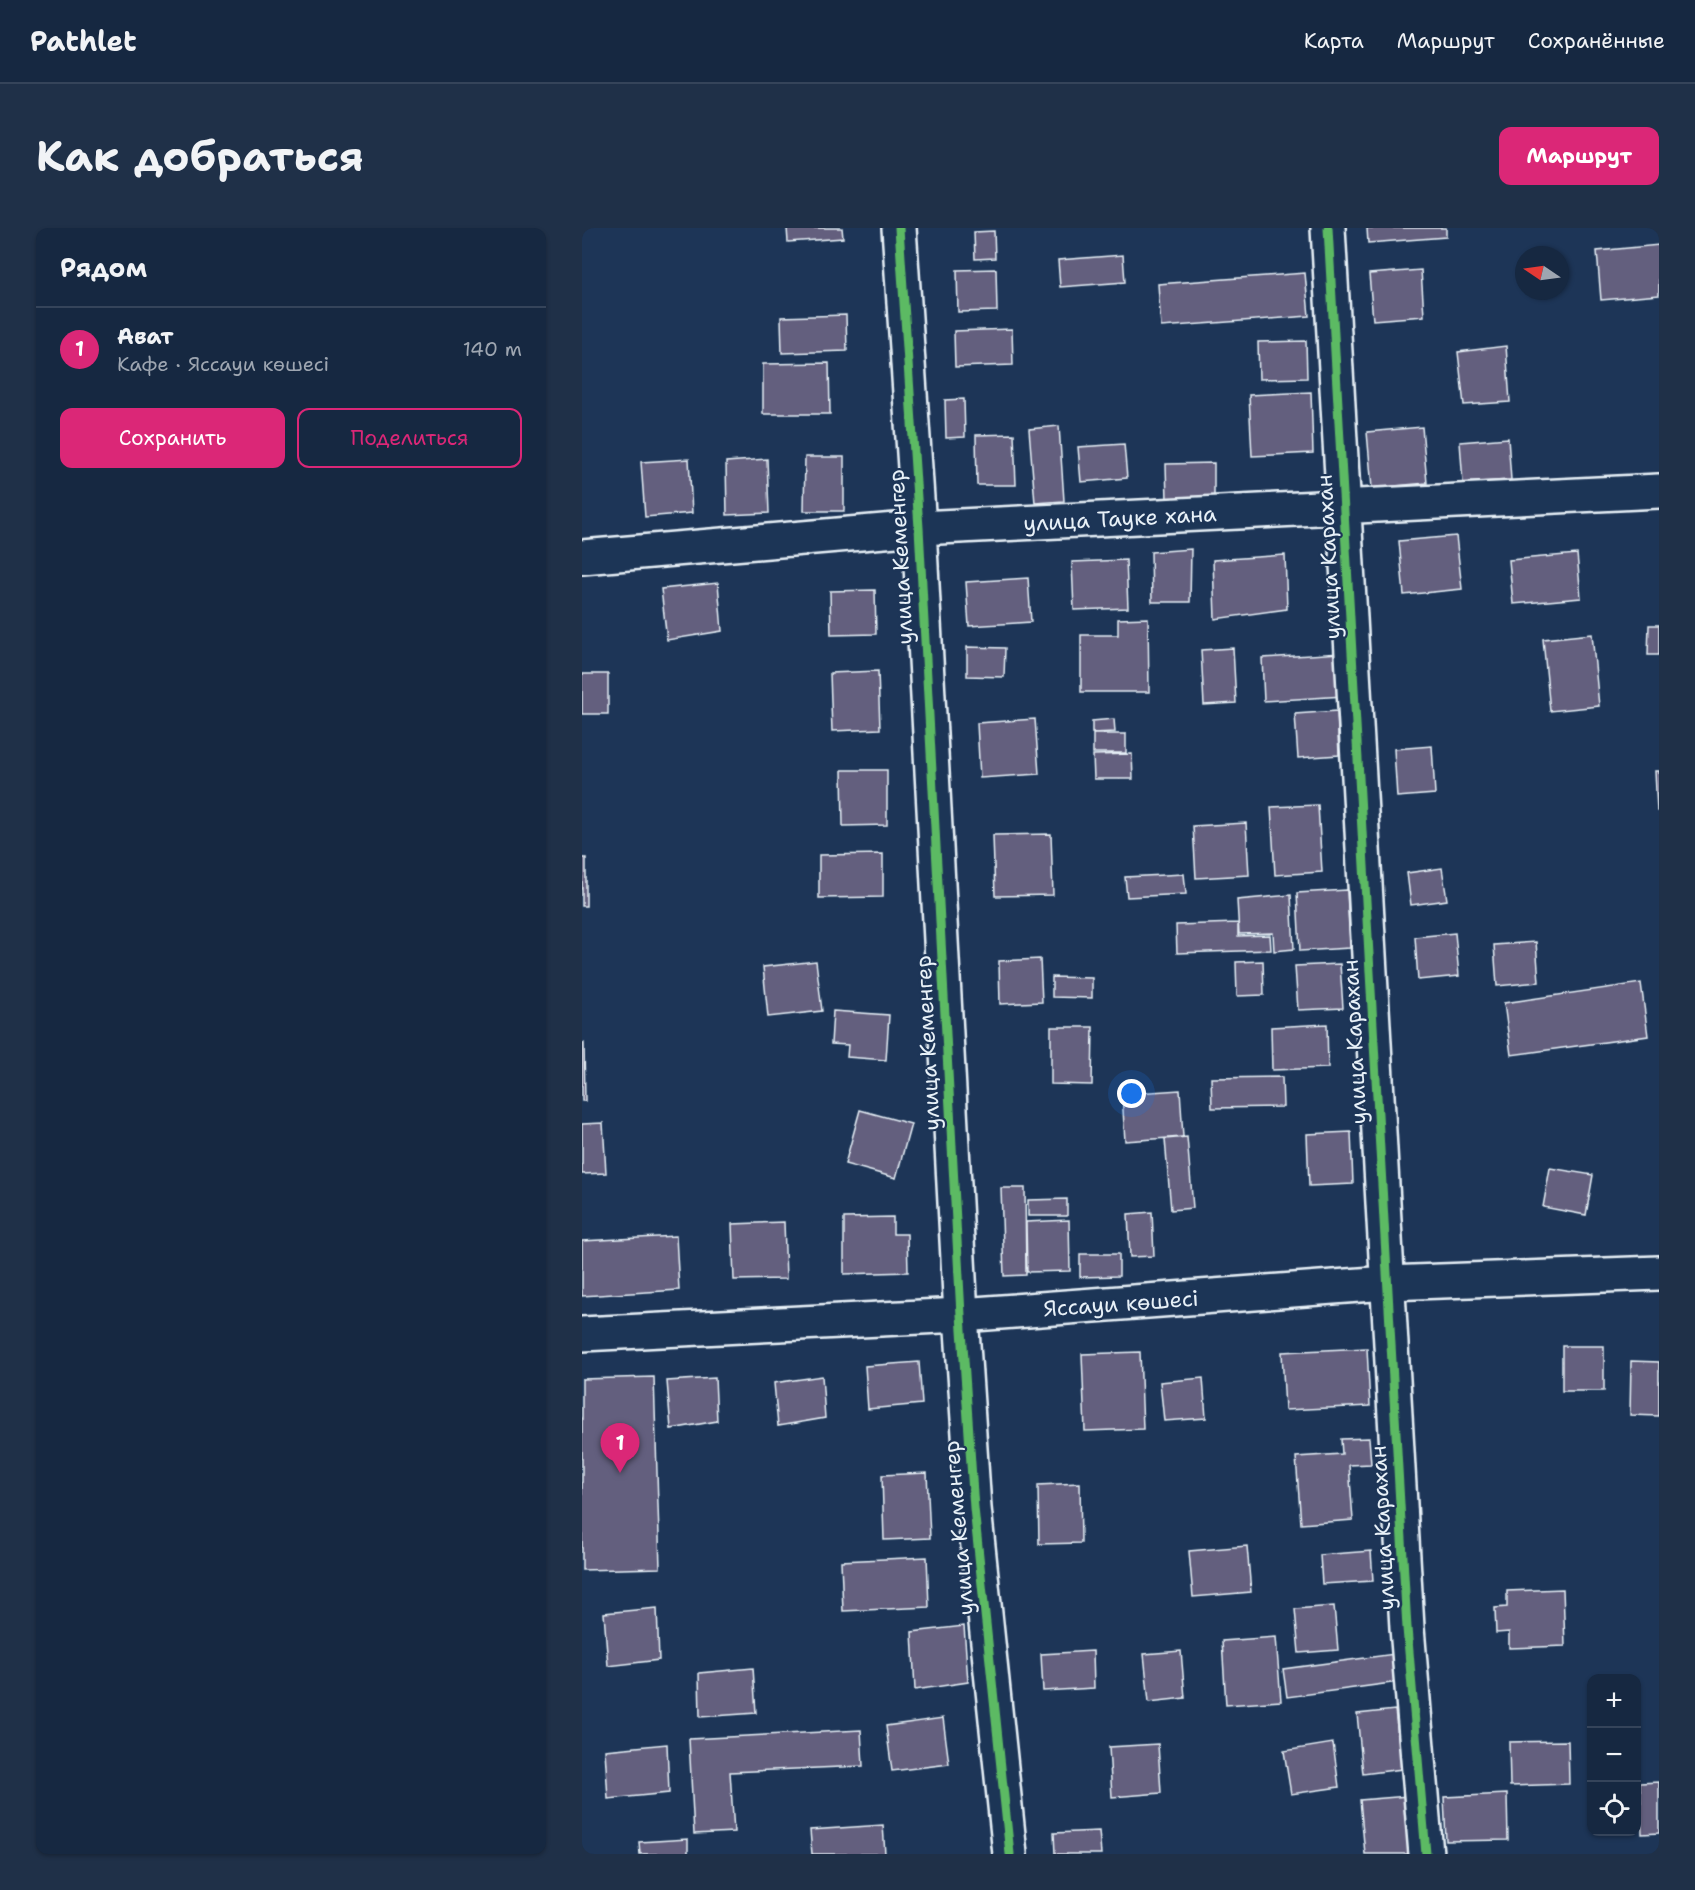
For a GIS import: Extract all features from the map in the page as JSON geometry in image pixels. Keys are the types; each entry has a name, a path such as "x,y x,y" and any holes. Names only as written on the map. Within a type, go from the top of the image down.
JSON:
{"street":[{"name":"улица Кеменгер","path":"899,228 919,528 961,1315 974,1508 1010,1854"},
{"name":"улица Карахан","path":"1328,228 1407,1628 1426,1854"},
{"name":"улица Тауке хана","path":"582,558 919,528 1659,491"},
{"name":"Яссауи көшесі","path":"582,1334 961,1315 1387,1283 1659,1273"}],"building":[{"path":"787,228 842,228 843,238 788,242"},
{"path":"1367,228 1446,228 1446,237 1368,243"},
{"path":"994,231 995,258 975,259 974,232"},
{"path":"1659,245 1659,295 1601,300 1597,251"},
{"path":"1123,255 1125,282 1060,287 1058,260"},
{"path":"996,269 997,311 958,312 957,270"},
{"path":"1421,270 1424,316 1373,320 1369,274"},
{"path":"1305,273 1309,316 1161,327 1158,284"},
{"path":"846,315 847,351 782,353 781,317"},
{"path":"1012,329 1013,365 955,367 954,331"},
{"path":"1306,341 1307,378 1259,379 1258,342"},
{"path":"1506,346 1510,402 1464,405 1458,352"},
{"path":"829,363 830,414 763,414 763,364"},
{"path":"1311,392 1313,453 1252,456 1249,395"},
{"path":"964,399 965,437 946,438 945,400"},
{"path":"1059,426 1064,501 1035,503 1029,429"},
{"path":"1422,427 1427,483 1372,488 1367,432"},
{"path":"1014,434 1016,485 977,485 976,435"},
{"path":"1508,438 1511,480 1463,483 1460,442"},
{"path":"1124,444 1127,478 1081,482 1078,447"},
{"path":"805,457 844,457 844,511 804,511"},
{"path":"689,459 692,513 645,517 641,462"},
{"path":"767,459 769,513 727,515 726,462"},
{"path":"1214,463 1214,499 1167,500 1166,464"},
{"path":"1456,536 1462,589 1404,595 1399,541"},
{"path":"1191,549 1190,602 1152,602 1151,552"},
{"path":"1577,554 1581,598 1513,604 1509,560"},
{"path":"1285,555 1287,609 1215,619 1213,560"},
{"path":"1126,560 1128,608 1074,610 1072,562"},
{"path":"1028,578 1031,622 969,626 966,582"},
{"path":"718,583 722,631 667,640 661,589"},
{"path":"875,590 876,634 831,635 830,591"},
{"path":"1148,618 1149,692 1081,692 1081,635 1118,635 1118,619"},
{"path":"1649,625 1659,625 1659,655 1648,655"},
{"path":"1592,634 1599,706 1550,711 1543,639"},
{"path":"967,647 1005,648 1004,677 967,676"},
{"path":"1233,648 1236,703 1204,705 1201,650"},
{"path":"1341,653 1344,696 1264,701 1262,658"},
{"path":"878,671 880,729 832,731 830,673"},
{"path":"582,674 608,674 608,714 582,714"},
{"path":"1337,711 1339,755 1298,758 1295,714"},
{"path":"1035,719 1039,774 980,778 977,723"},
{"path":"1114,719 1115,732 1092,733 1092,721"},
{"path":"1093,734 1126,734 1126,753 1093,753"},
{"path":"1432,746 1435,794 1397,797 1394,749"},
{"path":"1132,754 1133,779 1094,779 1093,755"},
{"path":"842,770 887,770 887,825 843,826"},
{"path":"1655,771 1659,771 1659,811 1657,811"},
{"path":"1318,805 1322,872 1275,875 1271,807"},
{"path":"1246,823 1249,875 1196,878 1193,826"},
{"path":"1051,834 1053,895 995,896 993,835"},
{"path":"883,854 883,897 819,898 819,855"},
{"path":"582,858 586,858 586,906 582,906"},
{"path":"1442,868 1447,900 1411,905 1407,873"},
{"path":"1184,874 1186,894 1127,897 1125,877"},
{"path":"1347,890 1350,948 1300,951 1297,893"},
{"path":"1291,895 1294,949 1274,951 1273,933 1239,934 1237,900"},
{"path":"1238,923 1238,936 1270,935 1271,950 1177,953 1176,925"},
{"path":"1455,933 1459,976 1418,980 1415,937"},
{"path":"1536,942 1539,982 1497,986 1494,945"},
{"path":"1040,959 1042,1002 1000,1004 999,961"},
{"path":"816,961 822,1011 768,1017 763,967"},
{"path":"1263,961 1264,995 1237,996 1236,962"},
{"path":"1340,964 1343,1008 1298,1010 1295,966"},
{"path":"1052,977 1092,978 1092,998 1052,997"},
{"path":"1641,983 1648,1036 1511,1055 1504,1003"},
{"path":"833,1011 889,1015 886,1060 847,1057 848,1045 831,1044"},
{"path":"1327,1024 1328,1068 1272,1070 1271,1027"},
{"path":"1051,1027 1093,1027 1092,1085 1051,1084"},
{"path":"582,1043 584,1043 585,1101 582,1101"},
{"path":"1282,1077 1283,1107 1212,1108 1211,1078"},
{"path":"1180,1090 1183,1137 1125,1141 1122,1094"},
{"path":"860,1110 911,1124 896,1178 845,1164"},
{"path":"603,1123 606,1173 582,1174 582,1124"},
{"path":"1351,1132 1353,1184 1309,1186 1307,1134"},
{"path":"1187,1137 1193,1208 1171,1210 1165,1139"},
{"path":"1550,1168 1593,1175 1586,1215 1543,1207"},
{"path":"1001,1188 1025,1188 1026,1275 1004,1276"},
{"path":"1067,1199 1067,1216 1028,1216 1028,1200"},
{"path":"1152,1212 1154,1256 1130,1257 1128,1214"},
{"path":"893,1217 893,1234 907,1234 908,1272 844,1274 844,1218"},
{"path":"1069,1220 1070,1271 1027,1272 1026,1222"},
{"path":"784,1222 786,1279 734,1280 732,1224"},
{"path":"676,1236 679,1290 582,1296 582,1241"},
{"path":"1080,1254 1119,1254 1119,1276 1080,1277"},
{"path":"1562,1346 1604,1346 1604,1391 1562,1391"},
{"path":"1367,1348 1370,1406 1285,1410 1282,1352"},
{"path":"1140,1352 1143,1429 1085,1431 1082,1354"},
{"path":"1631,1361 1659,1362 1659,1416 1630,1415"},
{"path":"919,1362 922,1404 868,1409 865,1366"},
{"path":"822,1376 825,1418 778,1426 774,1383"},
{"path":"654,1377 660,1568 582,1570 582,1379"},
{"path":"715,1378 717,1421 671,1429 667,1381"},
{"path":"1203,1378 1206,1418 1164,1421 1160,1382"},
{"path":"1369,1438 1371,1464 1349,1465 1353,1520 1301,1524 1296,1457 1342,1454 1341,1439"},
{"path":"927,1473 930,1538 884,1540 882,1475"},
{"path":"1080,1483 1081,1543 1039,1544 1038,1485"},
{"path":"1247,1546 1251,1592 1193,1597 1189,1551"},
{"path":"1371,1551 1373,1581 1322,1584 1320,1555"},
{"path":"927,1557 929,1607 843,1611 841,1561"},
{"path":"1563,1589 1565,1646 1509,1648 1509,1632 1496,1633 1495,1608 1507,1607 1507,1591"},
{"path":"1334,1606 1338,1650 1299,1653 1295,1609"},
{"path":"657,1608 659,1660 608,1666 604,1613"},
{"path":"964,1626 968,1682 915,1690 912,1632"},
{"path":"1276,1637 1281,1701 1226,1705 1222,1641"},
{"path":"1093,1651 1094,1688 1043,1691 1041,1654"},
{"path":"1181,1651 1185,1698 1149,1702 1144,1654"},
{"path":"1402,1653 1406,1681 1287,1697 1283,1669"},
{"path":"753,1668 756,1713 700,1717 699,1673"},
{"path":"1395,1710 1402,1769 1363,1774 1357,1714"},
{"path":"943,1718 949,1764 892,1771 886,1726"},
{"path":"861,1730 863,1766 730,1772 734,1832 694,1834 689,1739"},
{"path":"1568,1741 1569,1784 1510,1786 1509,1742"},
{"path":"1333,1743 1339,1787 1291,1794 1284,1751"},
{"path":"667,1744 669,1793 608,1799 605,1750"},
{"path":"1158,1744 1161,1793 1112,1797 1109,1747"},
{"path":"1659,1782 1659,1833 1642,1834 1641,1783"},
{"path":"1507,1794 1508,1840 1446,1841 1444,1797"},
{"path":"1408,1796 1413,1854 1365,1854 1360,1800"},
{"path":"883,1825 885,1854 812,1854 810,1830"},
{"path":"1099,1831 1101,1854 1055,1854 1054,1833"},
{"path":"688,1839 688,1854 640,1854 639,1842"}],"cycle path":[{"path":"899,228 919,528 961,1315 974,1508 1010,1854"},
{"path":"1328,228 1407,1628 1426,1854"}],"place":[{"name":"Ават","path":"620,1473"}]}
